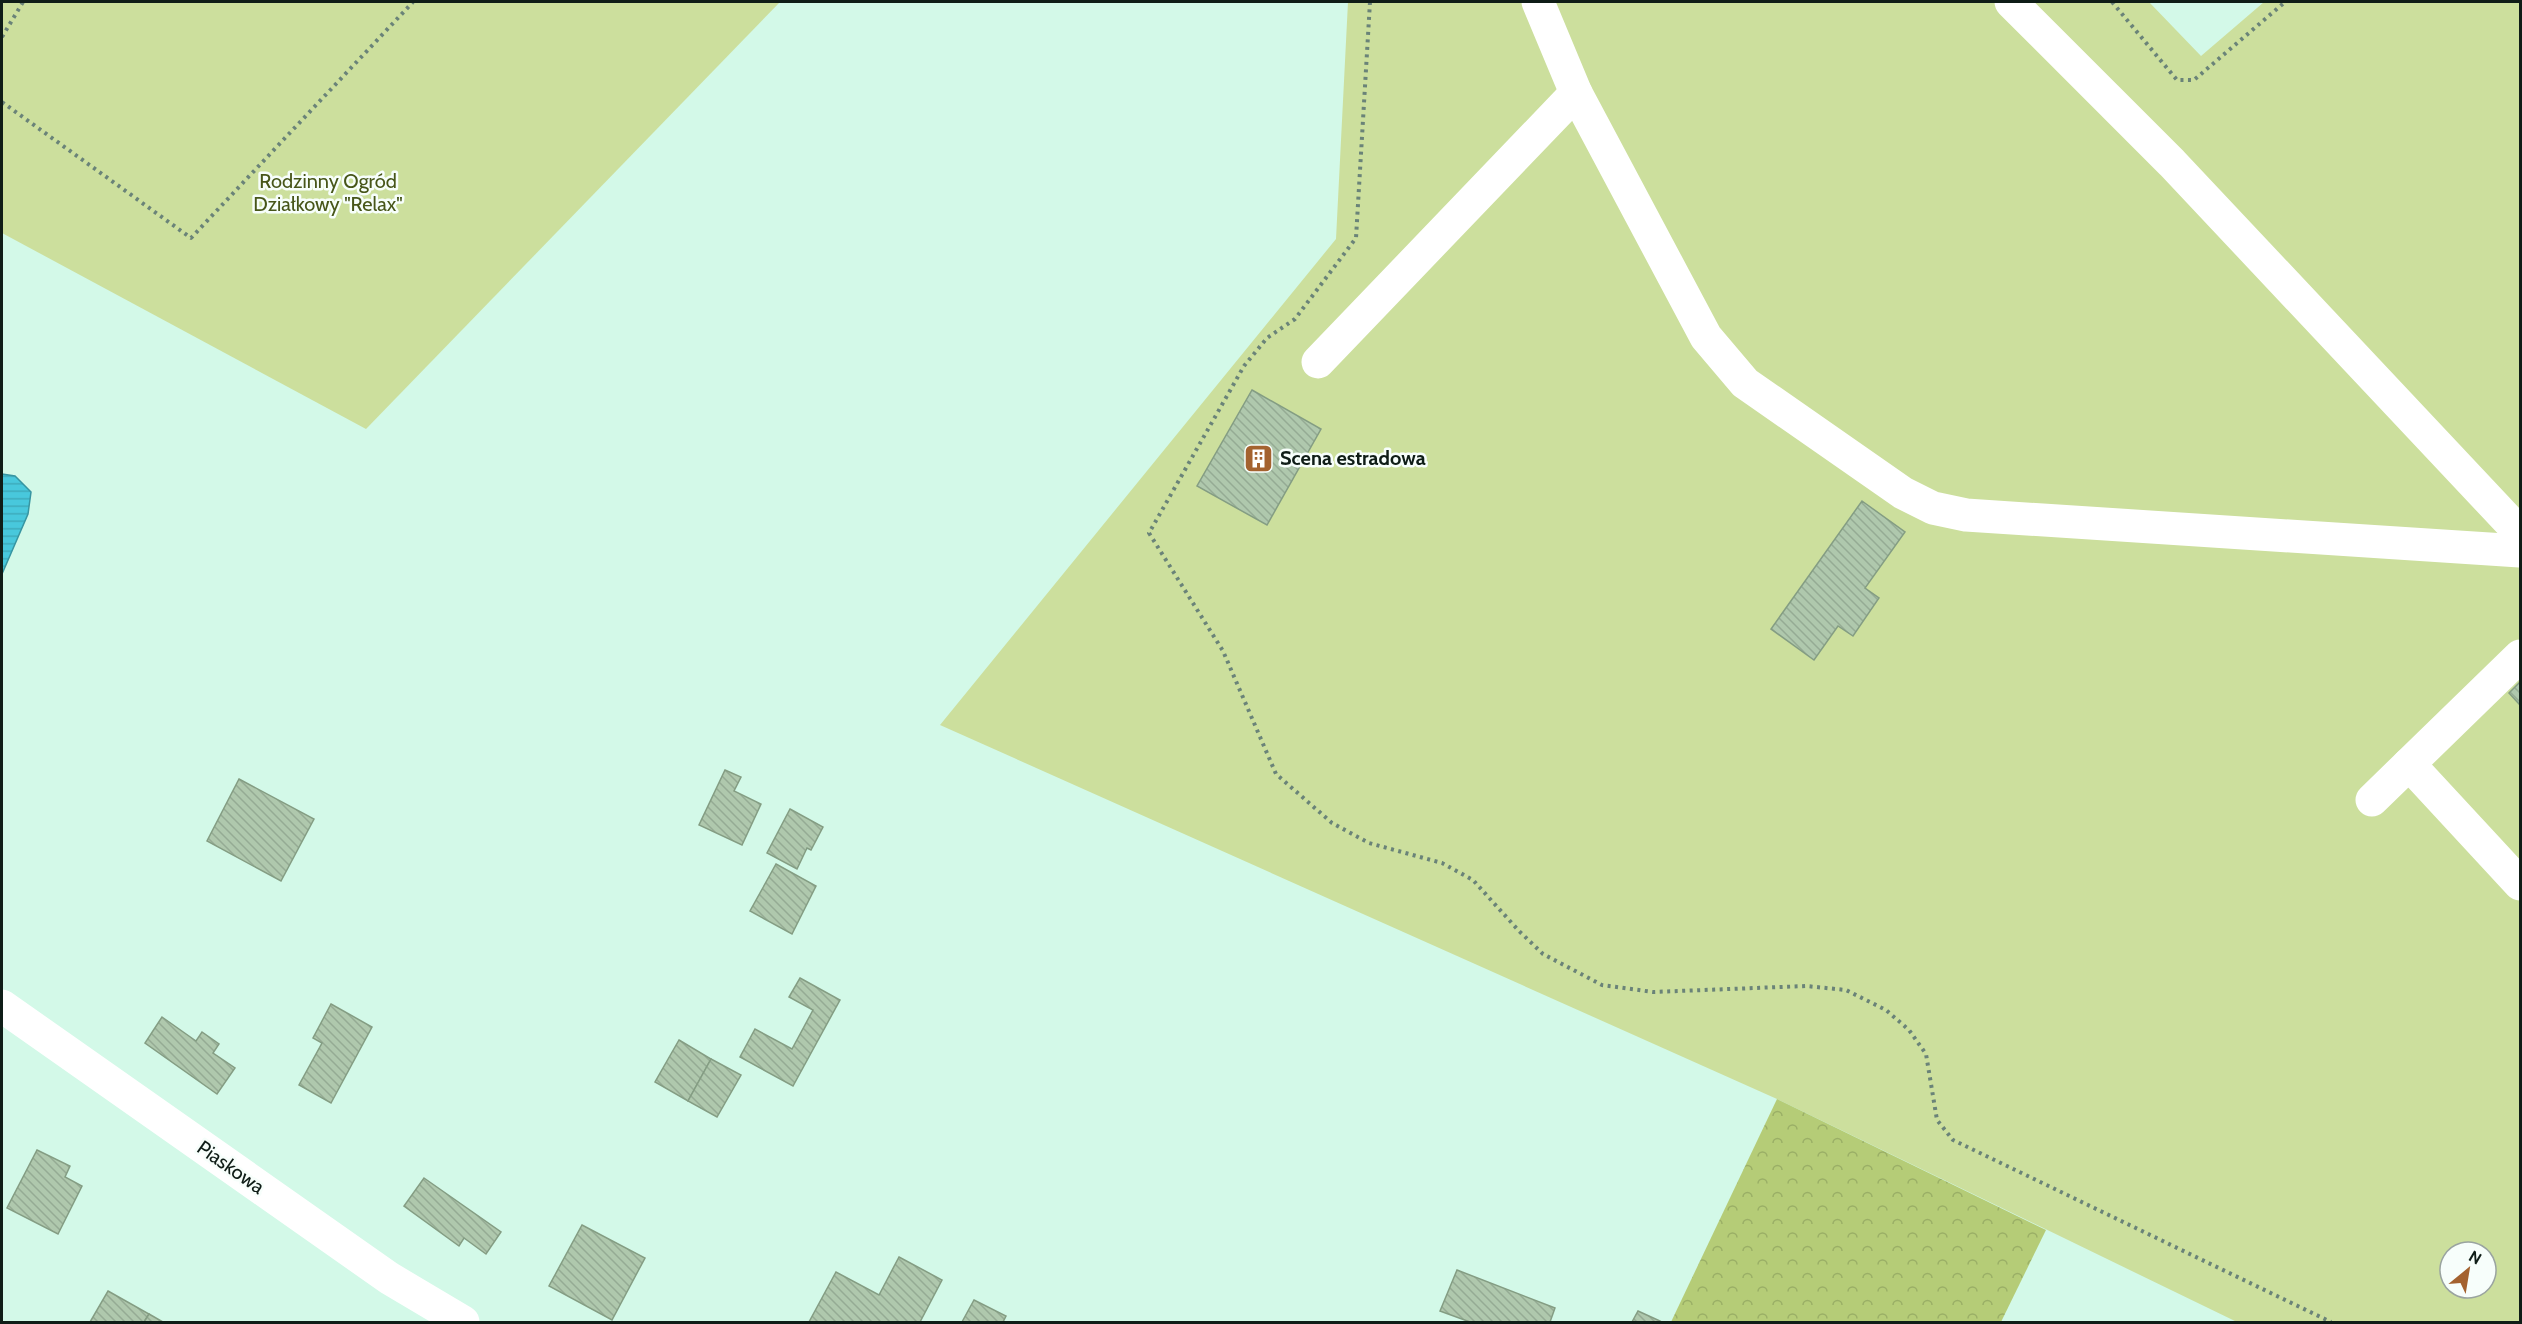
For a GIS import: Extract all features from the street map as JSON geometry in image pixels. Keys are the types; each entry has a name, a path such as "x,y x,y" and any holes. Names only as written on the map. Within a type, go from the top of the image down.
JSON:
{"street":[{"path":"1538,2 1576,93 1706,337 1745,383 1903,493 1933,508 1966,515 2520,551"},
{"path":"2011,2 2172,163 2520,533"},
{"path":"1318,362 1576,93"},
{"path":"2372,800 2520,656"},
{"path":"2409,764 2520,884"},
{"name":"Piaskowa","path":"2,1006 389,1278 463,1323"}],"path":[{"path":"2,37 23,2"},
{"path":"2,102 191,238 413,2"},
{"path":"1370,2 1356,238 1295,319 1267,338 1244,366 1149,533 1223,651 1276,774 1332,823 1341,828 1369,843 1442,863 1473,880 1543,954 1602,985 1653,992 1806,986 1846,990 1886,1010 1909,1030 1926,1054 1937,1120 1953,1140 2331,1323"},
{"path":"2112,2 2177,80 2194,80 2285,2"}],"green space":[{"name":"Rodzinny Ogród Działkowy \"Relax\"","path":"2,2 780,2 366,429 2,233"},
{"path":"1348,2 2149,2 2201,56 2264,2 2520,2 2520,1322 2237,1322 1777,1099 940,725 1336,239"},
{"path":"1777,1099 2046,1230 2001,1322 1671,1322"}],"water":[{"path":"2,474 15,476 31,492 28,514 2,574"}],"building":[{"name":"Scena estradowa","path":"1252,390 1321,429 1267,525 1197,486"},
{"path":"1862,501 1905,532 1865,588 1879,598 1853,636 1838,626 1814,660 1771,629"},
{"path":"2520,682 2520,705 2509,693"},
{"path":"725,770 741,777 734,791 761,804 742,845 699,825"},
{"path":"239,779 314,819 281,881 207,841"},
{"path":"790,809 823,827 811,850 807,848 797,869 767,853"},
{"path":"776,864 816,886 792,934 750,911"},
{"path":"800,978 840,1000 793,1086 740,1057 755,1029 792,1049 813,1010 789,997"},
{"path":"331,1004 372,1027 331,1103 299,1085 322,1043 313,1038"},
{"path":"162,1017 196,1041 202,1032 219,1044 213,1053 235,1068 217,1094 145,1043"},
{"path":"679,1040 711,1059 688,1101 655,1082"},
{"path":"711,1059 741,1075 717,1117 688,1101"},
{"path":"37,1150 70,1166 65,1177 82,1186 58,1234 7,1208"},
{"path":"424,1178 501,1232 486,1254 464,1238 459,1246 404,1206"},
{"path":"582,1225 645,1258 612,1320 549,1286"},
{"path":"899,1257 942,1280 920,1322 809,1322 836,1272 879,1295"},
{"path":"1457,1270 1555,1308 1550,1322 1470,1322 1440,1311"},
{"path":"108,1291 149,1314 144,1322 90,1322"},
{"path":"974,1300 1006,1316 1003,1322 962,1322"},
{"path":"1638,1311 1660,1321 1632,1322"},
{"path":"149,1314 163,1322 144,1322"}],"place":[{"name":"Scena estradowa","path":"1259,458"}]}
